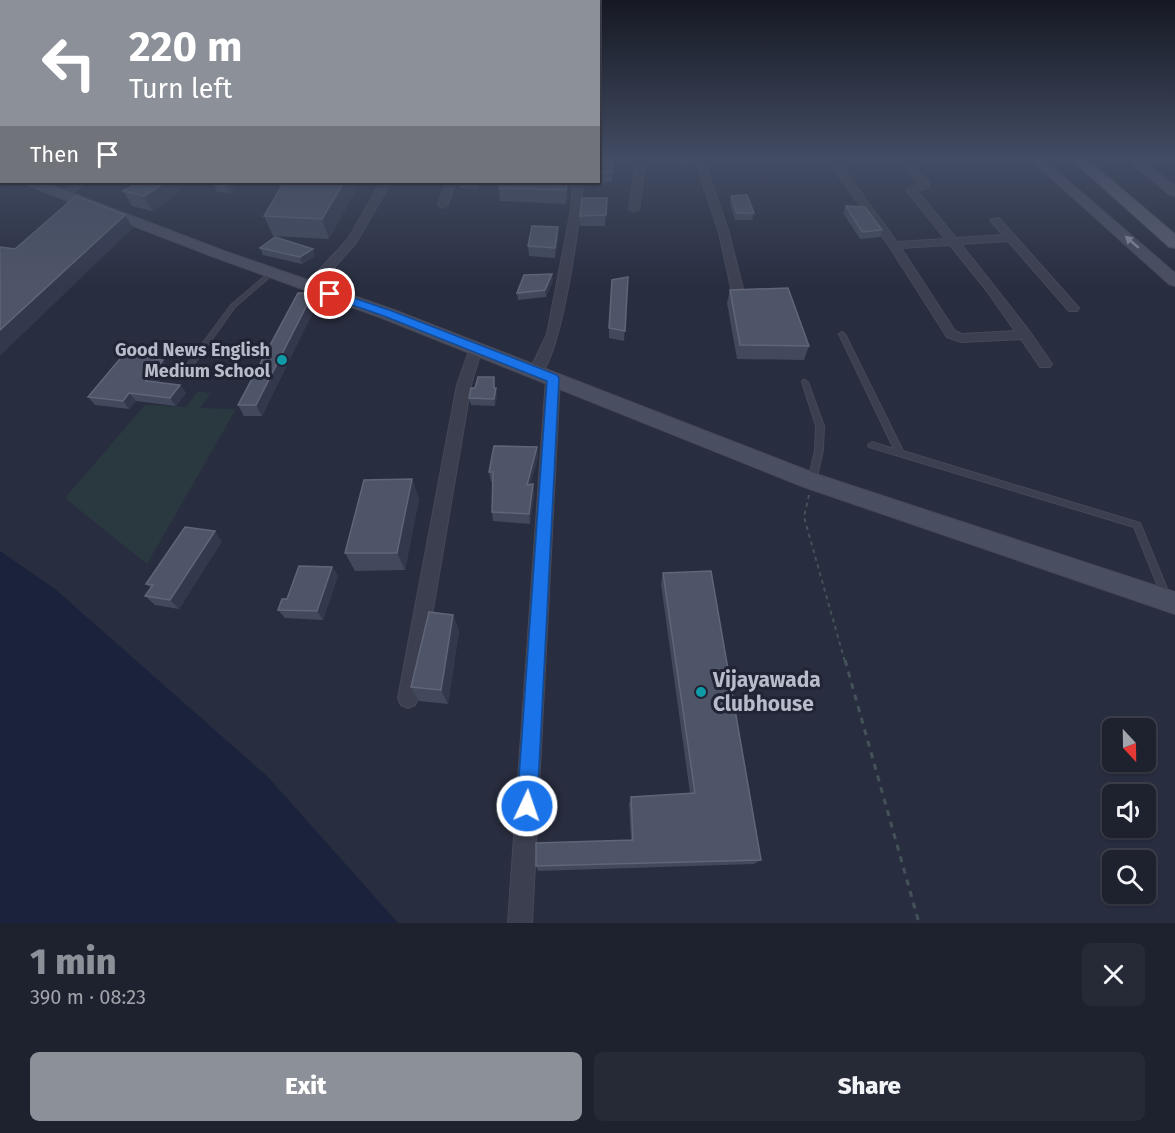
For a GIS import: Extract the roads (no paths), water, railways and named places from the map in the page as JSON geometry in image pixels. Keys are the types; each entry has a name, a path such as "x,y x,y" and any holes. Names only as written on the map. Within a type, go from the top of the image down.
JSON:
{"main road":[{"path":"1131,203 1175,243"},
{"path":"1151,203 1175,223"}],"street":[{"path":"89,203 271,273 388,314 812,481 1171,601"},
{"path":"310,287 352,241 374,203"},
{"path":"520,923 544,375 576,203"},
{"path":"634,209 635,203"},
{"path":"714,203 724,233 739,297"},
{"path":"863,203 955,337 1026,335"},
{"path":"922,203 1026,335 1045,364"},
{"path":"1086,203 1175,281"},
{"path":"995,220 1073,308"},
{"path":"894,245 1011,238"},
{"path":"408,698 464,385 476,348"}],"lane":[{"path":"188,369 232,306 271,273"},
{"path":"842,334 900,453"},
{"path":"805,382 820,426 819,450 812,481"},
{"path":"872,445 1137,525 1171,601"}],"water":[{"path":"0,551 55,589 268,777 398,923 0,923"}],"place":[{"name":"Good News English Medium School","path":"282,360"},
{"name":"Vijayawada Clubhouse","path":"701,692"}]}
